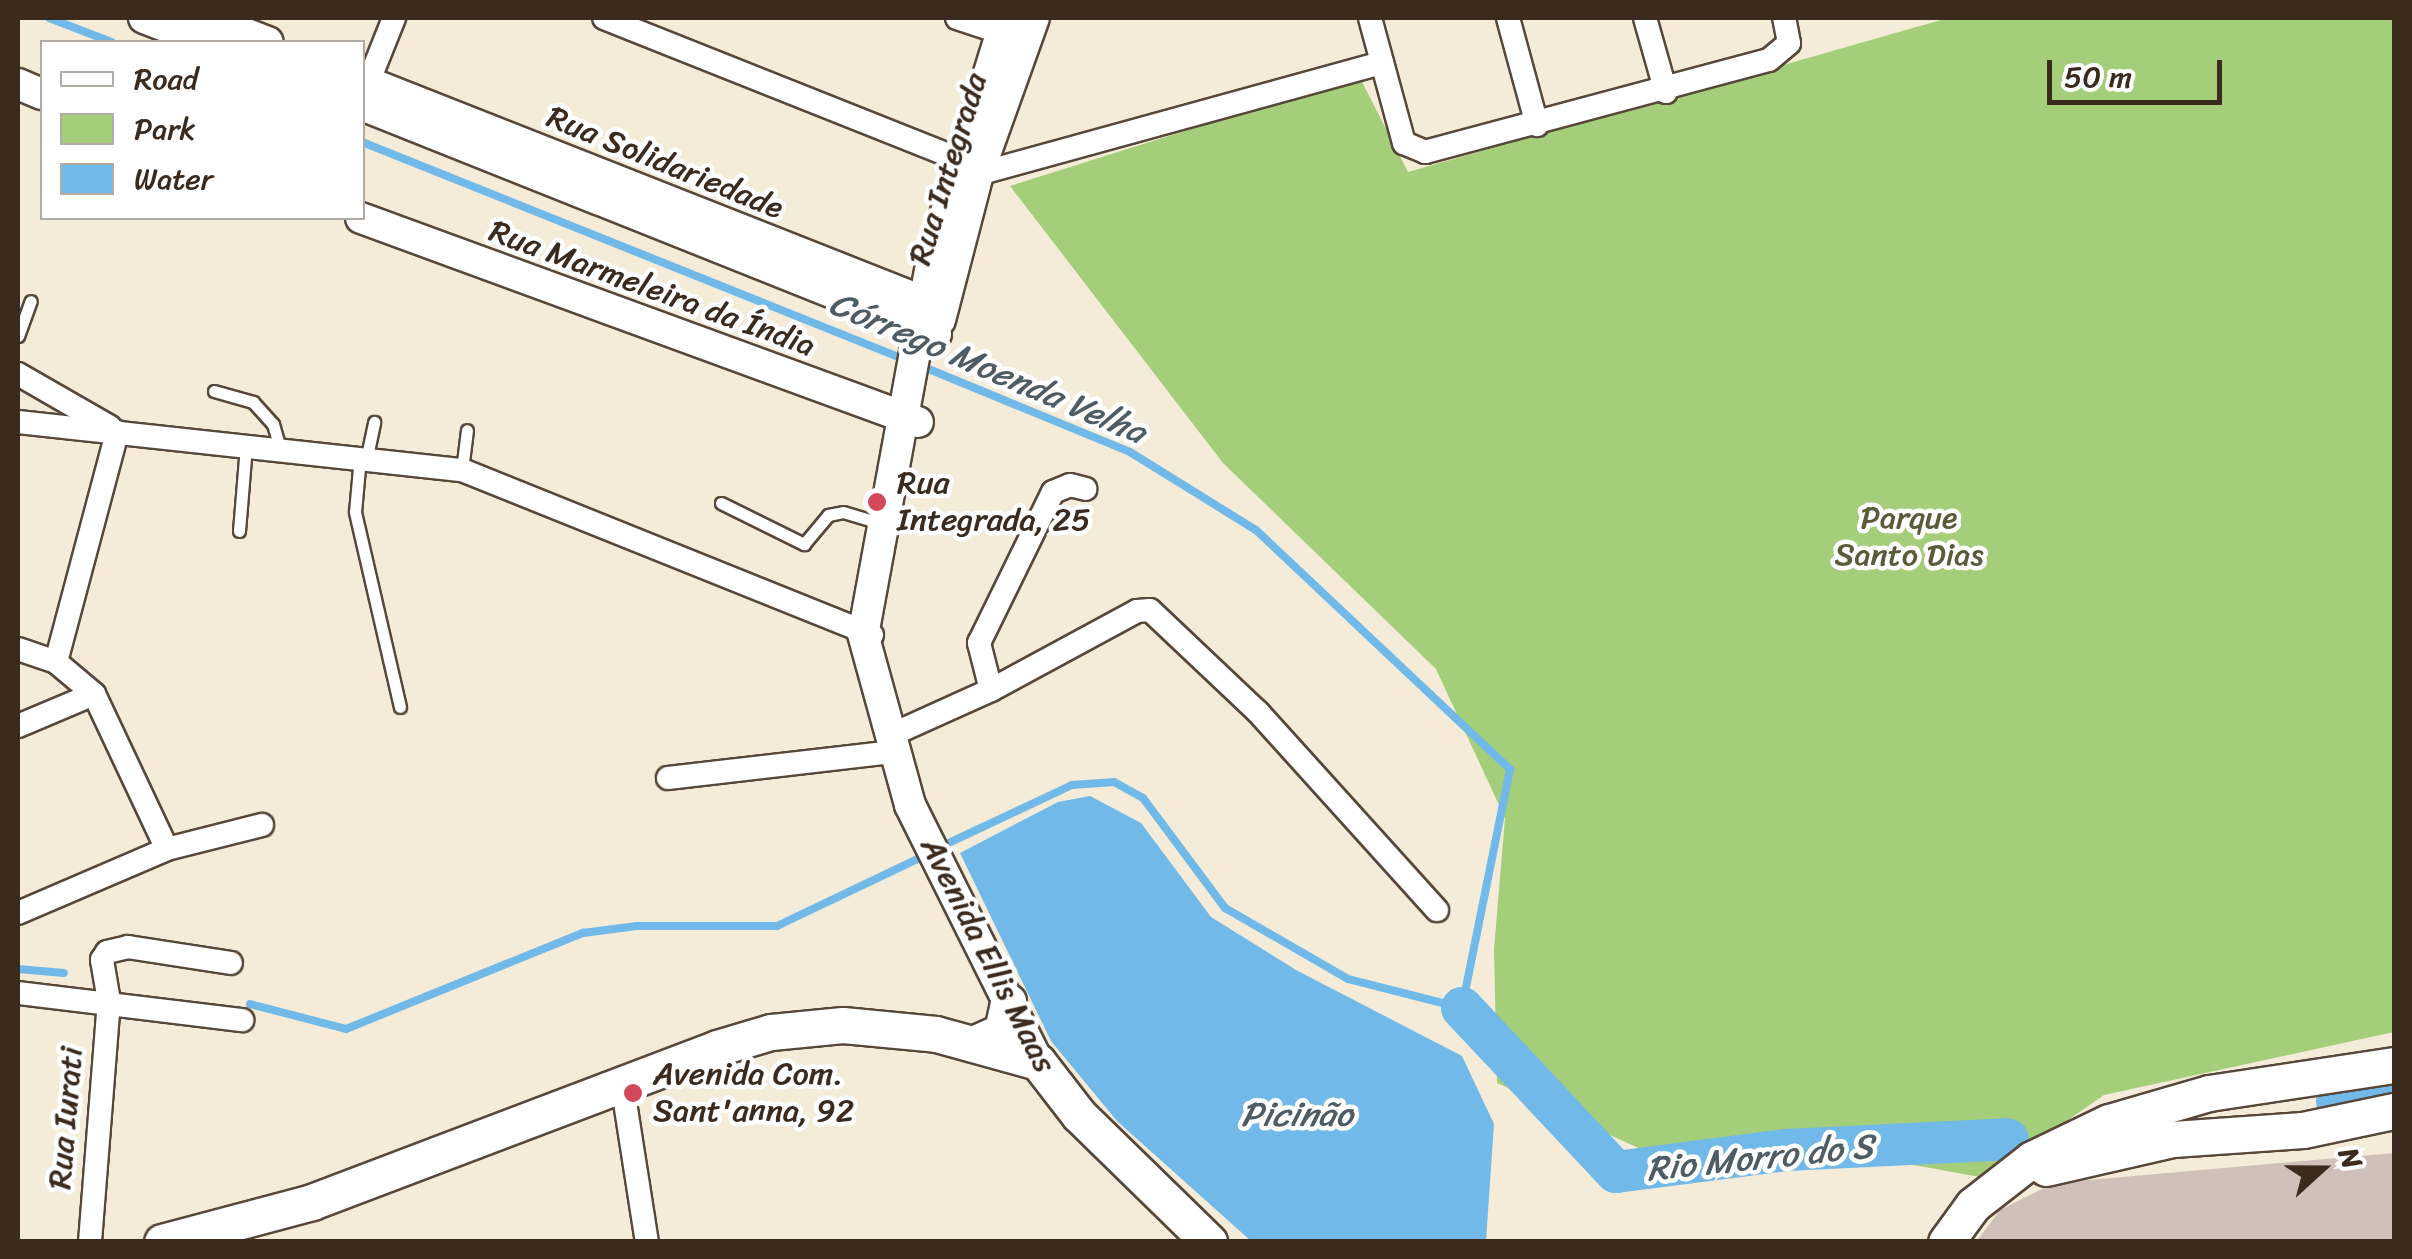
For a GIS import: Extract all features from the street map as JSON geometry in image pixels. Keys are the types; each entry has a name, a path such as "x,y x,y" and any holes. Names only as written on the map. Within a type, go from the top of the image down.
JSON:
{"main road":[{"path":"144,18 201,40"},
{"path":"205,18 263,40"},
{"name":"Rua Integrada","path":"969,167 1035,18"},
{"name":"Rua Integrada","path":"867,634 883,524 1004,25"},
{"name":"Rua Solidariedade","path":"365,91 929,329"},
{"name":"Rua Marmeleira da Índia","path":"365,220 604,312 913,412"},
{"name":"Rua Integrada","path":"867,634 900,540 913,412"},
{"name":"Avenida Ellis Maas","path":"867,634 872,674 910,806 1038,1062 1080,1116 1209,1242"},
{"path":"973,1044 1002,1031 1008,1002"},
{"path":"162,1242 312,1202 717,1048 808,1028 889,1027 1038,1062"},
{"path":"1946,1242 1973,1205 2004,1180 2078,1135 2142,1110 2394,1065"},
{"path":"2289,1081 2292,1108 2303,1130"},
{"path":"2004,1180 2173,1139 2303,1130 2394,1111"}],"street":[{"path":"365,89 394,18"},
{"path":"604,18 969,167 1382,63"},
{"path":"957,18 1004,25"},
{"path":"1370,18 1404,144 1412,150 1537,125 1666,92 1780,55 1790,43 1784,18"},
{"path":"1508,18 1537,125"},
{"path":"1645,18 1666,92"},
{"path":"18,374 117,432"},
{"path":"18,422 363,455 462,470 867,634"},
{"path":"56,662 117,432"},
{"path":"991,690 979,643 1053,492 1070,484 1086,489"},
{"path":"668,778 891,744 1136,611 1150,610 1258,712 1410,873 1437,910"},
{"path":"18,649 56,662 94,694 167,849"},
{"path":"18,726 94,694"},
{"path":"18,913 167,849 262,825"},
{"name":"Rua Iurati","path":"90,1242 108,1001 102,960 116,948 231,963"},
{"path":"18,993 242,1020"},
{"path":"622,1083 647,1242"}],"lane":[{"path":"18,336 31,300"},
{"path":"214,391 253,402 273,424 280,448"},
{"path":"374,422 363,455 355,512 400,708"},
{"path":"462,470 467,430"},
{"path":"239,531 246,444"},
{"path":"722,503 804,544 828,515 843,512 883,524"}],"shaded area":[{"path":"2394,1153 2394,1241 1976,1242 2000,1210 2054,1183"}],"green space":[{"name":"Parque Santo Dias","path":"1948,18 2394,18 2394,1032 2104,1095 1985,1178 1793,1143 1669,1162 1497,1083 1494,949 1505,818 1436,669 1223,463 1010,186 1359,76 1408,172"}],"water":[{"name":"Picinão","path":"1090,796 1141,823 1211,917 1296,970 1462,1056 1494,1124 1486,1241 1251,1241 1117,1121 1051,1041 960,853 1058,802"}],"waterway":[{"name":"Córrego Moenda Velha","path":"49,18 107,40"},
{"name":"Córrego Moenda Velha","path":"365,143 906,360"},
{"name":"Córrego Moenda Velha","path":"919,365 1130,452 1256,530 1510,769 1462,1008 1348,979 1225,908 1143,798 1114,782 1072,785 940,847"},
{"path":"250,1004 346,1029 583,933 637,926 777,926 928,854"},
{"path":"18,969 64,973"},
{"name":"Rio Morro do S","path":"1462,1008 1616,1172 1786,1150 2008,1139"},
{"name":"Rio Morro do S","path":"2337,1101 2394,1088"}],"place":[{"name":"Rua Integrada, 25","path":"877,502"},
{"name":"Avenida Com. Sant'anna, 92","path":"633,1093"}]}
